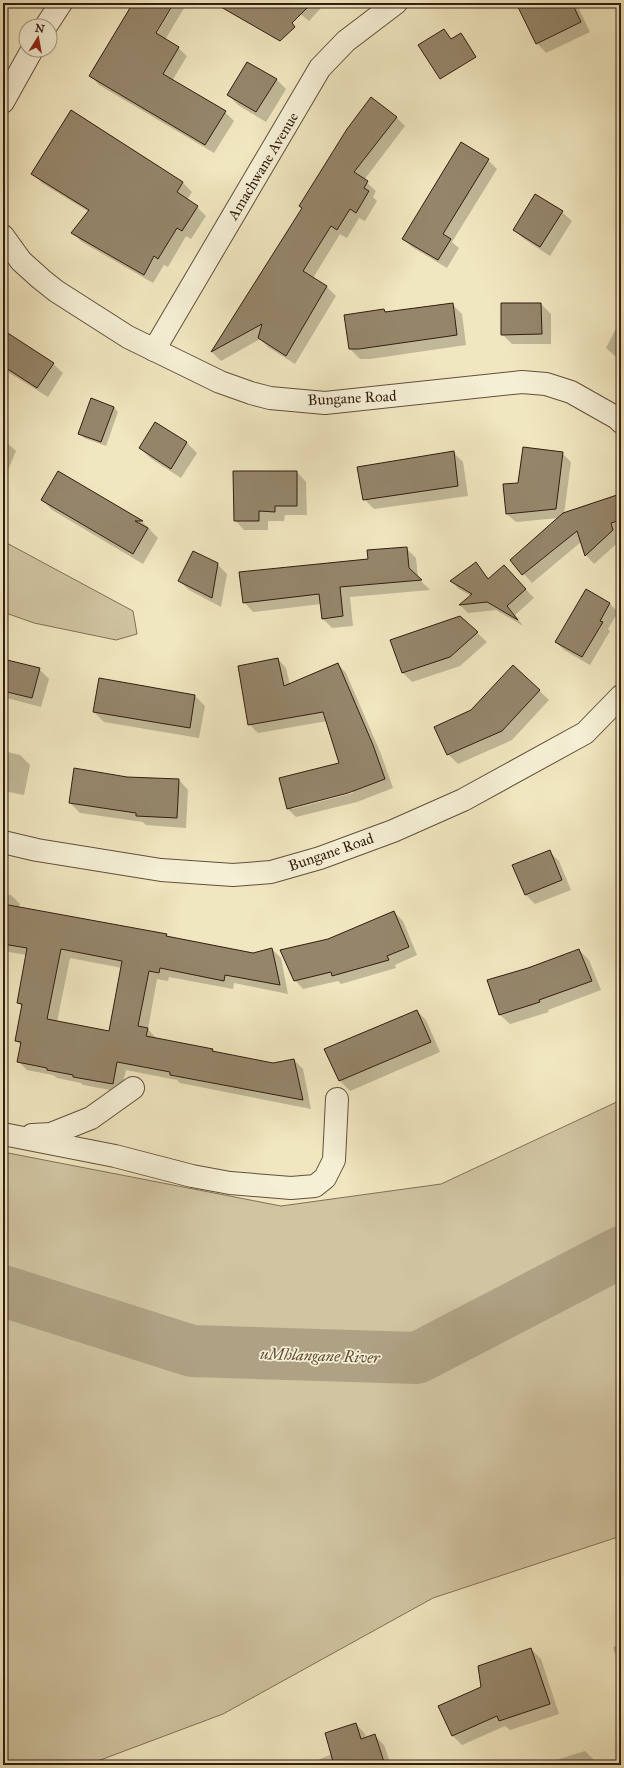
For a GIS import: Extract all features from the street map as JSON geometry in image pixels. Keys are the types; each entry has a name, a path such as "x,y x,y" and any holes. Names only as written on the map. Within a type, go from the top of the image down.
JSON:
{"street":[{"path":"51,18 61,3"},
{"name":"Amachwane Avenue","path":"154,350 320,68 346,41 396,3"},
{"path":"3,102 28,58"},
{"name":"Bungane Road","path":"3,236 21,261 56,291 128,337 220,382 270,398 325,403 522,382 546,384 571,392 621,422"},
{"name":"Bungane Road","path":"3,842 37,850 160,870 233,876 272,872 320,858 393,831 463,800 585,733 621,696"},
{"path":"585,733 621,711"},
{"path":"3,1134 51,1134 90,1118 133,1088"},
{"path":"3,1134 115,1156 192,1176 230,1183 291,1188 315,1186 325,1178 334,1160 337,1099"}],"shaded area":[{"path":"3,541 133,611 137,634 116,640 34,623 3,612"},
{"path":"621,1100 621,1536 433,1598 223,1714 87,1765 3,1765 3,1152 281,1206 441,1184"}],"building":[{"path":"133,3 174,3 156,33 179,47 163,74 226,111 205,145 89,76"},
{"path":"214,3 312,3 292,23 295,27 280,41"},
{"path":"516,3 572,3 581,22 536,44"},
{"path":"444,29 451,39 461,33 476,57 440,79 418,45"},
{"path":"247,62 277,79 256,112 227,95"},
{"path":"371,97 397,117 354,172 368,181 364,188 369,191 356,213 350,209 337,230 331,226 303,271 327,286 286,356 258,338 262,324 211,352 302,208 299,206 347,129"},
{"path":"71,110 183,182 177,192 198,206 182,231 177,228 158,259 154,256 144,275 71,233 89,210 31,174"},
{"path":"461,142 489,159 443,234 451,239 438,260 402,239"},
{"path":"535,194 563,211 540,247 513,230"},
{"path":"453,303 457,335 359,349 349,349 344,315 384,309 385,312"},
{"path":"501,303 541,303 542,334 501,335"},
{"path":"3,330 54,363 37,388 3,366"},
{"path":"91,398 114,407 101,442 78,434"},
{"path":"155,422 187,442 171,469 139,448"},
{"path":"523,447 563,452 556,509 506,514 503,484 518,483"},
{"path":"454,451 458,486 363,500 357,467"},
{"path":"58,471 143,521 135,521 148,528 133,554 41,500"},
{"path":"233,471 297,471 297,506 275,506 275,512 259,511 259,521 234,521"},
{"path":"617,495 621,508 621,520 611,523 613,530 585,556 577,531 522,575 510,560 563,513"},
{"path":"407,547 409,568 422,580 340,587 343,616 322,619 319,594 243,603 239,572 368,559 367,550"},
{"path":"193,551 218,563 212,598 178,581"},
{"path":"476,562 488,579 504,565 526,589 507,606 518,620 487,602 459,605 472,594 450,581"},
{"path":"586,589 610,603 600,621 603,622 582,657 555,642"},
{"path":"460,616 478,632 450,657 402,673 390,640"},
{"path":"278,658 284,686 338,663 373,745 385,779 348,793 287,809 279,778 339,763 323,712 248,725 238,666"},
{"path":"3,659 40,668 32,698 3,691"},
{"path":"513,665 540,690 502,731 447,755 434,727 471,710"},
{"path":"99,678 195,695 190,728 93,712"},
{"path":"74,768 127,777 179,779 177,818 136,816 136,813 69,803"},
{"path":"550,850 562,880 525,895 512,865"},
{"path":"3,904 167,934 166,936 253,953 272,948 280,985 225,975 224,981 160,968 159,973 149,971 138,1026 148,1028 146,1036 213,1049 212,1051 273,1063 294,1059 303,1100 170,1075 170,1072 117,1062 113,1084 73,1077 73,1075 47,1070 47,1068 17,1062 21,1042 15,1041 22,1004 17,1003 27,948 3,944","holes":["61,949 122,961 109,1031 47,1019"]},
{"path":"394,911 409,947 387,956 389,960 332,976 331,972 294,981 280,950 328,939"},
{"path":"579,949 592,981 539,1000 540,1002 499,1015 487,980 528,968"},
{"path":"417,1010 431,1042 339,1081 324,1049"},
{"path":"531,1648 550,1704 499,1721 497,1716 452,1736 438,1706 481,1687 478,1666"},
{"path":"356,1723 361,1739 375,1734 385,1765 334,1765 325,1733"}],"waterway":[{"name":"uMhlangane River","path":"3,1291 192,1351 417,1358 621,1252"}]}
